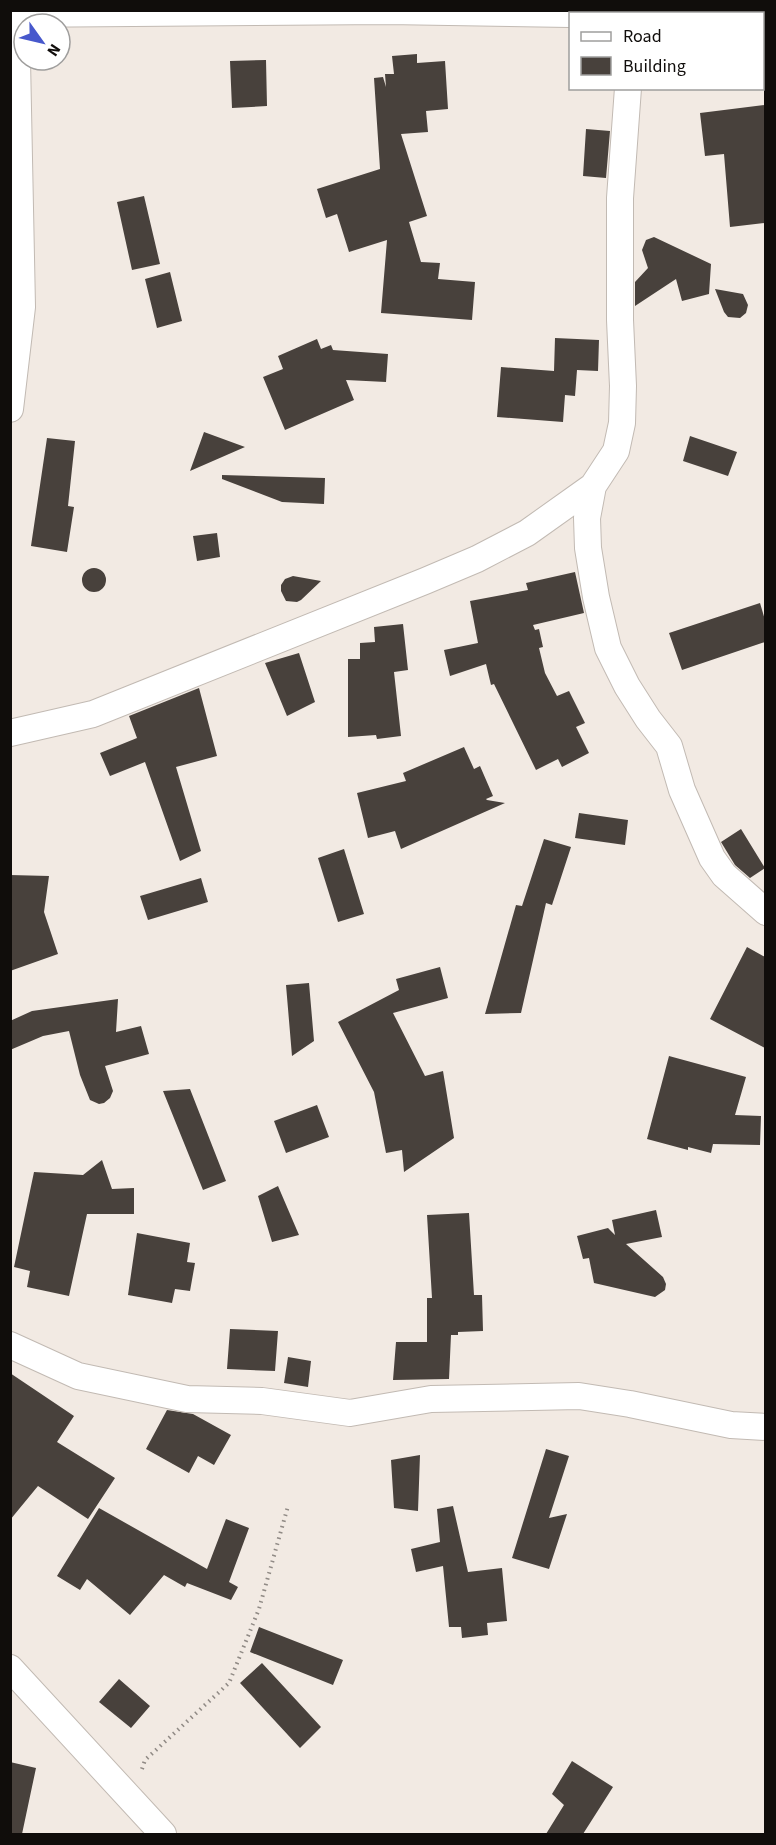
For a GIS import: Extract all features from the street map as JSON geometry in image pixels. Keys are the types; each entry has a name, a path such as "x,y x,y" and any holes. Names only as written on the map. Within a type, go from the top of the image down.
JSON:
{"street":[{"path":"688,12 713,10"},
{"path":"72,13 388,11 569,14"},
{"path":"10,409 22,306 16,72"},
{"path":"10,733 93,714 477,559 527,533 593,486 616,451 622,423 620,198 628,90"},
{"path":"593,486 587,518 588,548 608,648 627,686 648,720 669,746 682,790 712,858 724,875 765,912"},
{"path":"10,1345 78,1376 187,1400 262,1401 350,1413 431,1399 579,1396 730,1425 765,1427 765,1410"},
{"path":"10,1668 163,1834"}],"path":[{"path":"141,1771 145,1760 229,1683 259,1609 288,1506"}],"building":[{"path":"417,54 417,63 445,61 448,109 426,111 428,132 401,134 427,216 409,222 421,262 440,263 438,279 475,282 472,320 381,313 387,240 349,252 337,214 326,218 317,189 380,169 374,78 383,77 386,87 385,74 394,74 392,56"},
{"path":"266,60 267,106 232,108 230,61"},
{"path":"765,105 765,223 730,227 724,154 705,156 700,113"},
{"path":"586,129 610,131 606,178 583,176"},
{"path":"144,196 160,264 132,270 117,202"},
{"path":"654,237 711,264 709,294 682,301 676,279 635,306 635,282 648,268 642,250 646,240"},
{"path":"170,272 182,321 157,328 145,279"},
{"path":"715,289 743,294 748,305 746,313 740,318 728,317"},
{"path":"555,338 599,340 598,371 577,370 575,396 565,395 563,422 497,417 501,367 554,371"},
{"path":"317,339 321,349 331,345 333,350 388,354 386,382 346,380 354,400 285,430 263,377 283,369 278,356"},
{"path":"204,432 245,447 190,471"},
{"path":"690,436 737,452 728,476 683,461"},
{"path":"47,438 75,441 68,506 74,507 67,552 31,546"},
{"path":"222,475 325,478 324,504 282,502 222,479"},
{"path":"217,533 220,557 197,561 193,536"},
{"path":"94,568 103,571 106,580 103,589 94,592 85,589 82,580 85,571"},
{"path":"575,572 584,613 533,625 535,630 539,629 543,647 539,648 545,673 557,696 569,691 585,723 576,727 589,753 562,767 558,759 536,770 494,684 491,685 486,664 450,676 444,650 478,643 470,601 528,590 526,583"},
{"path":"293,576 321,581 301,600 286,601 281,585 285,579"},
{"path":"760,603 765,620 765,642 682,670 669,633"},
{"path":"403,624 408,670 394,672 401,736 377,739 376,735 348,737 348,659 360,659 360,643 375,642 374,627"},
{"path":"299,653 315,702 287,716 265,663"},
{"path":"199,688 217,756 176,767 201,851 180,861 145,762 110,776 100,753 137,738 129,716"},
{"path":"464,747 474,769 480,766 493,796 486,799 505,803 401,849 395,831 368,838 357,793 406,781 403,773"},
{"path":"579,813 628,820 625,845 575,838"},
{"path":"741,829 765,868 750,878 735,865 721,842"},
{"path":"544,839 571,847 552,905 546,903 521,1013 485,1014 516,905 522,906"},
{"path":"344,849 364,914 338,922 318,858"},
{"path":"10,875 49,876 44,912 58,954 10,971"},
{"path":"201,878 208,902 148,920 140,896"},
{"path":"747,947 765,957 765,1048 710,1019"},
{"path":"440,967 448,998 393,1013 425,1076 443,1071 454,1138 404,1172 402,1150 386,1153 374,1092 338,1022 399,990 396,979"},
{"path":"309,983 314,1041 292,1056 286,985"},
{"path":"118,999 116,1032 141,1026 149,1054 105,1066 113,1091 104,1103 99,1104 90,1100 80,1075 69,1031 43,1036 10,1050 10,1021 32,1011"},
{"path":"669,1056 746,1077 735,1115 761,1116 760,1145 713,1144 711,1153 688,1147 688,1150 647,1139"},
{"path":"190,1089 226,1181 203,1190 163,1091"},
{"path":"317,1105 329,1137 286,1153 274,1121"},
{"path":"102,1160 112,1189 134,1188 134,1214 87,1214 69,1296 27,1287 30,1271 14,1267 34,1172 83,1175"},
{"path":"278,1186 299,1235 272,1242 258,1196"},
{"path":"656,1210 662,1237 626,1244 663,1277 666,1284 665,1290 655,1297 594,1283 589,1258 583,1259 577,1236 608,1228 615,1235 612,1220"},
{"path":"469,1213 474,1295 482,1295 483,1331 458,1332 458,1335 451,1335 449,1379 393,1380 396,1342 427,1342 427,1298 432,1298 427,1215"},
{"path":"137,1233 190,1243 187,1262 195,1263 190,1291 175,1289 172,1303 128,1295"},
{"path":"230,1329 278,1331 275,1371 227,1369"},
{"path":"288,1357 311,1361 308,1387 284,1383"},
{"path":"10,1373 74,1416 57,1442 115,1478 88,1519 38,1486 10,1520"},
{"path":"167,1410 193,1414 231,1435 214,1465 198,1456 189,1473 146,1449"},
{"path":"546,1449 569,1456 549,1518 567,1514 549,1569 512,1558"},
{"path":"420,1455 418,1511 394,1508 391,1460"},
{"path":"453,1506 468,1572 502,1568 507,1621 487,1623 488,1635 462,1638 461,1627 449,1627 443,1566 416,1572 411,1549 440,1542 437,1509"},
{"path":"99,1508 207,1569 226,1519 249,1528 229,1582 238,1587 231,1600 187,1583 185,1587 164,1575 130,1615 87,1579 80,1590 57,1576"},
{"path":"259,1627 343,1660 333,1685 250,1652"},
{"path":"262,1663 321,1727 300,1748 240,1683"},
{"path":"119,1679 150,1706 131,1728 99,1702"},
{"path":"572,1761 613,1787 583,1834 546,1834 564,1805 552,1794"},
{"path":"10,1762 36,1768 22,1834 10,1834"}]}
